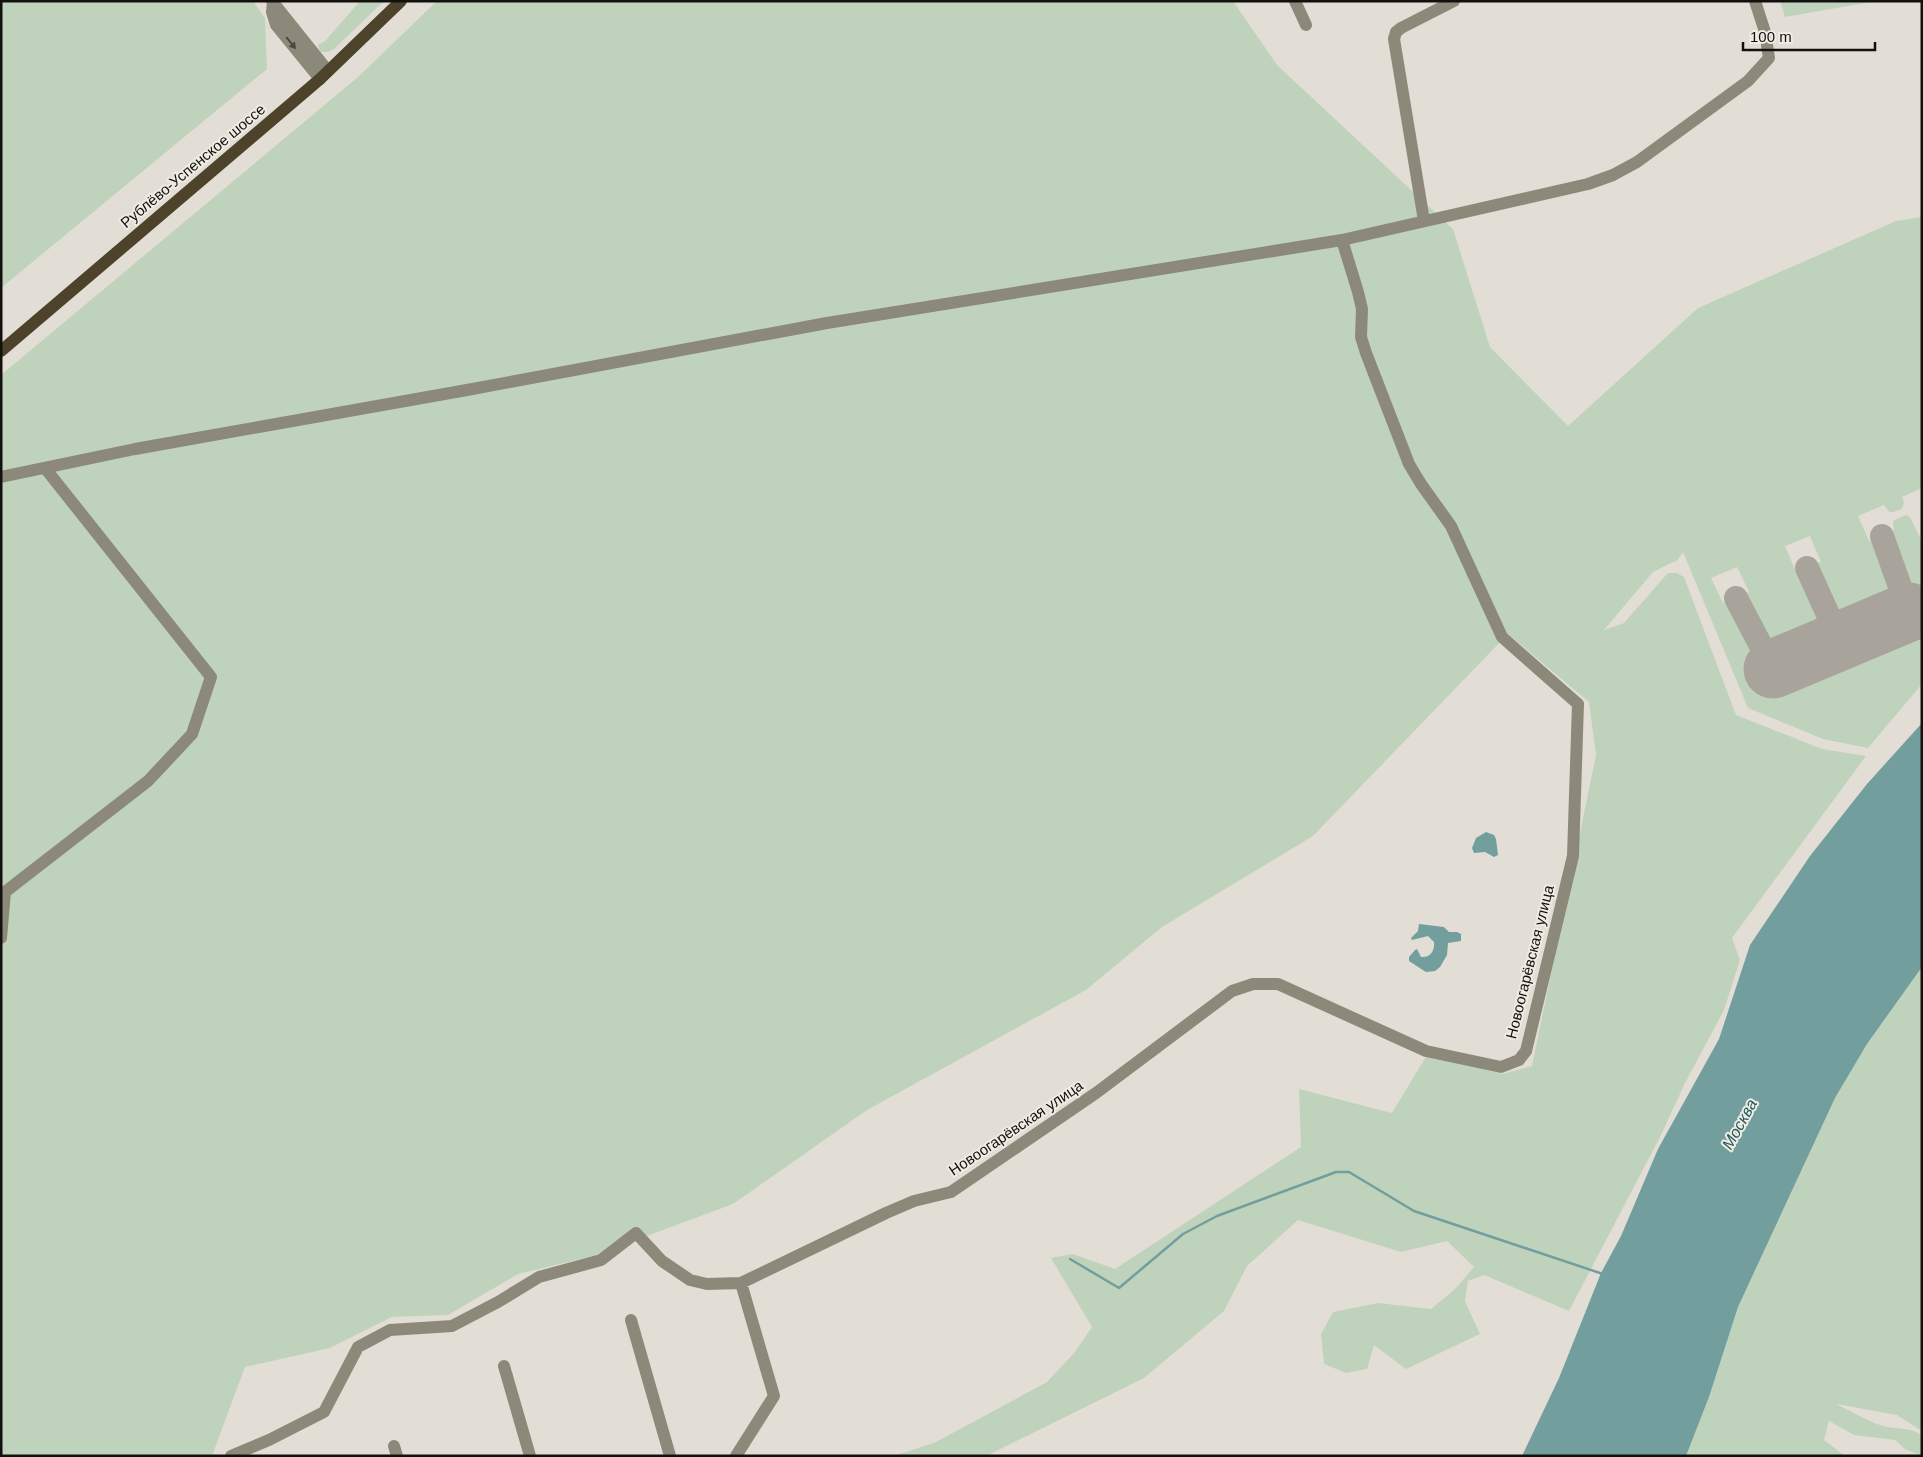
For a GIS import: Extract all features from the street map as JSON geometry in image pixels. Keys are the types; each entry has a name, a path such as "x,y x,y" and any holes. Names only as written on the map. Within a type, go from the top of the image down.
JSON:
{"main road":[{"name":"Рублёво-Успенское шоссе","path":"1,351 324,75 401,1"}],"street":[{"path":"1295,1 1306,25"},
{"path":"1424,221 1394,39 1396,32 1401,28 1454,1"},
{"path":"1,477 134,449 467,390 827,323 1342,240 1588,184 1613,175 1637,162 1748,81 1769,58 1765,32 1755,1"},
{"path":"272,2 272,12 276,25 324,75"},
{"name":"Новоогарёвская улица","path":"231,1456 269,1440 324,1412 358,1346 390,1330 452,1326 498,1302 539,1277 601,1260 636,1233 662,1261 690,1280 707,1284 741,1283 886,1213 914,1201 951,1192 1096,1093 1232,991 1253,984 1278,984 1426,1051 1501,1067 1519,1060 1526,1050 1573,856 1578,704 1502,637 1451,526 1409,464 1361,337 1362,310 1342,240"},
{"path":"1,938 5,892 148,781 192,734 211,677 45,468"},
{"path":"736,1456 774,1396 741,1283"},
{"path":"631,1320 670,1456"},
{"path":"504,1366 530,1456"}],"green space":[{"path":"1,1 253,1 265,18 267,69 1,288"},
{"path":"360,1 384,1 334,49 328,52 320,52 318,45 325,41"},
{"path":"437,1 1233,1 1277,65 1453,229 1490,347 1568,426 1698,308 1896,221 1922,217 1922,488 1902,497 1904,503 1902,509 1889,512 1884,505 1858,516 1869,541 1872,540 1879,546 1891,585 1884,599 1848,614 1833,611 1817,572 1818,563 1821,562 1810,536 1785,546 1796,572 1799,571 1806,577 1822,617 1816,628 1779,643 1764,638 1745,603 1745,594 1749,592 1737,567 1711,578 1723,603 1726,602 1734,608 1774,691 1922,630 1922,684 1868,748 1823,739 1748,708 1683,552 1677,561 1653,572 1604,630 1624,623 1668,573 1677,573 1684,577 1736,715 1822,749 1866,756 1732,938 1740,960 1724,1010 1569,1311 1484,1275 1468,1281 1465,1301 1480,1334 1406,1369 1374,1345 1367,1369 1346,1373 1324,1364 1321,1334 1333,1312 1378,1303 1431,1309 1455,1289 1474,1267 1447,1241 1401,1252 1298,1220 1247,1266 1224,1311 1144,1378 986,1456 893,1456 934,1443 1047,1382 1075,1352 1092,1327 1051,1258 1073,1254 1115,1269 1301,1147 1299,1089 1392,1113 1427,1055 1502,1074 1532,1066 1596,755 1589,702 1508,634 1313,836 1162,927 1086,990 867,1110 733,1204 593,1256 518,1274 448,1315 392,1317 330,1348 245,1367 212,1456 1,1456 1,375 358,77"},
{"path":"1780,1 1877,1 1785,17"},
{"path":"1906,515 1910,517 1922,542 1922,627 1890,541 1894,530 1894,520"},
{"path":"1922,967 1922,1431 1897,1415 1836,1404 1880,1425 1912,1430 1922,1435 1922,1456 1905,1449 1895,1440 1854,1435 1829,1421 1824,1440 1845,1456 1686,1456 1709,1397 1738,1307 1835,1098 1867,1044"}],"water":[{"name":"Москва","path":"1922,723 1922,967 1867,1044 1835,1098 1738,1307 1709,1397 1686,1456 1522,1456 1559,1378 1601,1273 1621,1236 1658,1149 1719,1039 1750,945 1810,856 1867,784"},
{"path":"1486,832 1494,835 1496,839 1498,855 1494,857 1485,852 1474,853 1472,848 1476,838"},
{"path":"1419,924 1444,927 1449,932 1461,934 1461,941 1448,943 1447,955 1440,967 1435,971 1426,972 1409,961 1409,957 1415,950 1417,949 1421,957 1424,957 1429,955 1434,948 1434,942 1428,936 1412,940 1411,938 1418,931"}],"waterway":[{"path":"1070,1259 1119,1288 1183,1234 1217,1216 1336,1172 1349,1172 1414,1211 1603,1274"}],"taxiway":[{"path":"1882,536 1909,612"},
{"path":"1807,568 1840,641"},
{"path":"1736,598 1773,669"}],"runway":[{"path":"1773,669 1909,612"}]}
